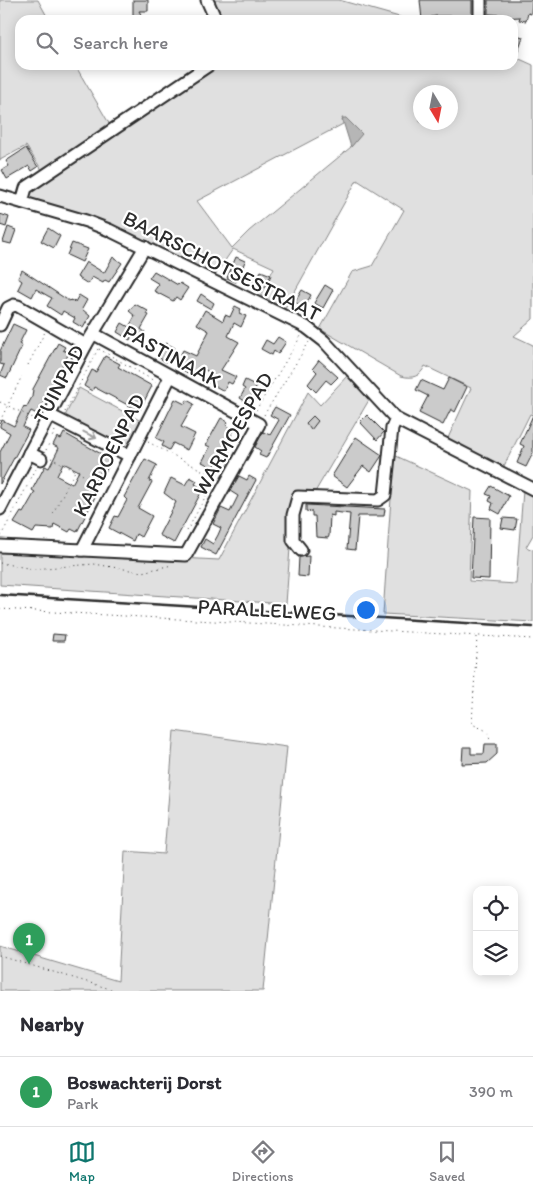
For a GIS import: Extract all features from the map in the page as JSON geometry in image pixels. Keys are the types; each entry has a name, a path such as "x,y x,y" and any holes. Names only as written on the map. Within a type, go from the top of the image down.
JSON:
{"street":[{"path":"207,0 214,15"},
{"path":"480,0 480,15"},
{"path":"22,202 26,188 202,70"},
{"name":"BAARSCHOTSESTRAAT","path":"0,196 86,221 145,246 287,316 315,333 396,419 533,489"},
{"name":"TUINPAD","path":"0,508 86,345 98,341 145,246"},
{"path":"0,325 8,308 14,305 86,345"},
{"name":"PASTINAAK","path":"98,341 259,424"},
{"name":"KARDOENPAD","path":"82,550 170,377"},
{"path":"47,419 60,421 130,456"},
{"path":"301,550 293,540 293,515 298,497 378,500 385,495 392,428 396,419"},
{"name":"WARMOESPAD","path":"173,554 186,555 259,424"},
{"path":"30,452 42,456"},
{"path":"217,475 228,479"},
{"path":"0,546 173,554"}],"path":[{"path":"28,365 49,324"},
{"name":"WARMOESPAD","path":"259,424 315,333"},
{"name":"PASTINAAK","path":"98,341 159,384"},
{"name":"TUINPAD","path":"0,537 60,421 98,341"},
{"path":"0,421 22,376"},
{"path":"0,402 47,419"},
{"path":"140,437 217,475"},
{"path":"42,456 112,491"},
{"path":"53,512 75,471"},
{"path":"0,563 46,569 94,564 142,572 169,567 172,565 173,554"},
{"name":"PARALLELWEG","path":"0,608 533,639"},
{"path":"477,636 472,724 486,731 490,739"},
{"path":"0,956 117,991"}],"shaded area":[{"path":"0,0 38,0 46,15 15,15 15,70 78,70 110,125 42,170 26,146 0,160"},
{"path":"212,0 339,0 392,15 220,15"},
{"path":"518,58 533,65 533,319 514,336 533,345 533,415 530,414 503,468 448,438 471,388 425,366 421,373 415,376 401,376 320,329 352,272 372,266 404,210 357,180 285,309 260,295 274,268 233,249 215,275 123,231 26,200 28,188 206,70 518,70","holes":["346,118 361,134 351,147 249,231 232,248 197,201 343,124 342,120"]},
{"path":"342,118 346,118 362,134 351,147"},
{"path":"348,375 369,400 315,492 294,492 286,604 0,585 0,549 219,560 308,392 320,405"},
{"path":"79,388 141,421 125,451 64,418"},
{"path":"394,455 472,491 469,581 516,584 523,490 533,495 533,535 526,547 533,550 533,622 383,614"},
{"path":"174,731 287,747 263,991 0,991 0,946 118,981 125,851 164,854"}],"building":[{"path":"133,0 148,0 148,11 139,11 141,15 133,15"},
{"path":"420,0 472,0 472,15 422,15"},
{"path":"488,0 532,0 531,14 528,13 526,21 519,20 520,17 518,15 488,15"},
{"path":"518,36 523,37 518,50"},
{"path":"26,148 38,167 32,171 29,166 7,179 2,170 9,166 6,161"},
{"path":"0,214 9,217 6,227 0,225"},
{"path":"8,227 16,230 11,244 3,242"},
{"path":"48,228 60,236 54,248 41,241"},
{"path":"72,243 88,249 82,262 67,255"},
{"path":"113,257 122,263 109,282 105,280 103,283 92,277 88,284 77,277 86,262 104,273"},
{"path":"236,257 245,261 242,269 258,276 261,271 271,275 265,288 239,276 236,282 227,278"},
{"path":"22,270 69,301 75,302 79,295 87,300 82,309 90,316 83,328 73,322 75,318 63,311 61,315 47,306 52,298 36,289 32,297 18,289 22,281 18,278"},
{"path":"154,271 178,285 180,283 188,288 180,300 176,297 173,301 154,291 159,284 149,278"},
{"path":"325,285 333,290 323,308 314,303"},
{"path":"302,290 311,295 304,308 295,302"},
{"path":"201,294 214,303 211,309 197,301"},
{"path":"135,304 148,311 146,314 149,315 141,329 145,332 141,338 133,333 130,340 117,332 122,323 129,327 135,316 129,311"},
{"path":"235,306 241,309 239,313 246,316 241,327 234,323 228,336 239,342 221,370 236,377 232,384 228,382 224,391 208,382 213,374 199,367 193,376 179,368 183,358 180,356 183,350 196,356 209,331 197,324 205,310 223,321 225,315 230,317"},
{"path":"13,324 26,330 19,344 22,346 7,378 0,375 4,365 0,364 0,351"},
{"path":"278,337 286,342 278,354 274,351 272,355 261,349 266,340 273,344"},
{"path":"58,343 65,347 63,350 69,353 37,414 31,411 26,420 23,427 29,430 0,484 0,452 10,433 0,427 2,420 14,426 24,406 26,408 32,397 33,389"},
{"path":"166,343 175,348 166,362 158,357"},
{"path":"105,356 120,364 118,367 152,386 139,411 94,387 92,391 84,386 92,370 96,372"},
{"path":"319,360 338,377 331,384 326,380 316,392 308,384 317,372 313,368"},
{"path":"449,378 467,387 455,412 451,409 443,425 419,413 428,396 416,390 421,380 443,390"},
{"path":"245,380 257,386 248,403 240,398 245,389 242,387"},
{"path":"175,399 185,404 187,400 194,404 181,427 195,434 187,450 173,443 169,450 162,446 164,442 156,438"},
{"path":"275,407 290,415 266,458 259,455 261,451 255,447 263,432 270,435 279,420 270,415"},
{"path":"367,415 384,432 377,440 360,422"},
{"path":"533,415 533,453 526,467 517,463 524,446 520,444"},
{"path":"313,416 318,421 311,430 306,423"},
{"path":"221,418 228,422 226,425 234,430 214,468 202,462 210,447 206,445"},
{"path":"64,433 112,460 105,472 102,470 90,492 96,495 77,532 71,529 69,532 54,524 53,529 36,528 33,533 14,523 21,512 23,513 35,492 32,490 45,466 49,468 59,448 53,445 57,437 61,439","holes":["63,463 79,471 72,484 57,476"]},
{"path":"356,437 382,455 371,472 363,466 347,487 332,476"},
{"path":"145,459 157,465 149,481 152,482 138,508 152,516 141,537 136,534 133,541 109,528 115,516 118,517 127,500 124,497"},
{"path":"239,476 247,480 249,476 256,480 216,555 201,547 205,539 213,544 218,535 221,528 213,524 221,508 230,512 238,496 230,491"},
{"path":"190,477 197,481 195,484 203,489 174,543 159,535 176,502 164,493 171,478 185,485"},
{"path":"491,486 509,496 500,514 491,509 493,503 489,501 491,496 486,494"},
{"path":"306,505 385,509 384,516 358,516 355,550 347,549 350,514 334,512 334,516 330,515 328,538 316,537 315,516 312,516 312,512 306,511"},
{"path":"474,517 490,518 489,579 471,578"},
{"path":"503,518 517,519 515,530 501,528"},
{"path":"309,556 308,577 298,576 299,557"},
{"path":"53,634 65,635 64,641 52,641"},
{"path":"485,744 497,744 497,754 487,763 462,764 463,747 471,747 471,754 484,754"}],"railway":[{"path":"0,595 533,627"}],"place":[{"name":"Boswachterij Dorst","path":"29,964"}]}
